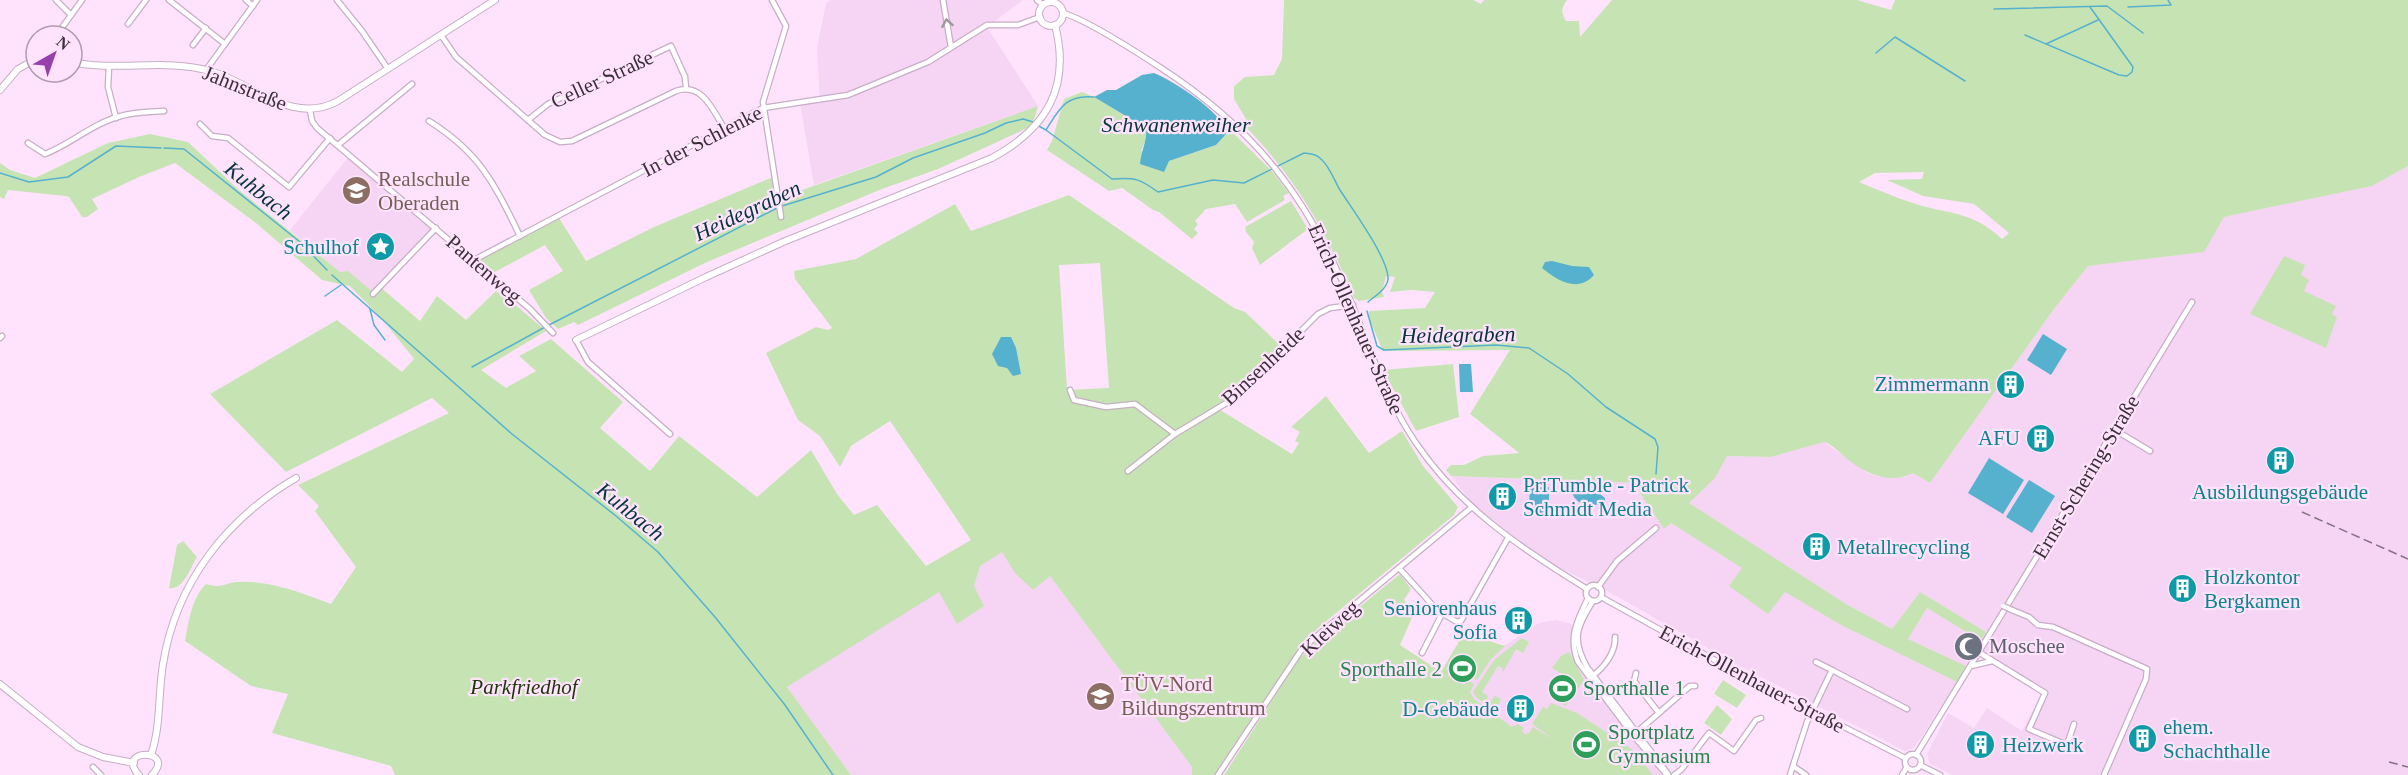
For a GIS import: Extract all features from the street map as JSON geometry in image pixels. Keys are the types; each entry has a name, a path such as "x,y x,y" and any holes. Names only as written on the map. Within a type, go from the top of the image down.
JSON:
{"main road":[{"name":"Jahnstraße","path":"84,63 109,66 180,66 206,70 232,79 281,104 296,109 310,110 332,105 495,0"},
{"path":"1054,1 1060,6 1063,14 1061,20 1055,25 1044,23 1040,17 1043,5 1054,1"},
{"path":"576,340 775,246 992,158 1011,148 1029,132 1053,99 1059,77 1061,51 1055,25"},
{"path":"0,90 18,69 24,66"},
{"path":"152,775 157,764 151,755 156,736 162,670 174,618 189,585 213,548 244,515 296,478"},
{"path":"0,684 78,747 103,757 134,763"},
{"path":"138,775 134,763 140,755 151,755"}],"street":[{"path":"56,0 71,15"},
{"path":"65,24 82,0"},
{"path":"128,24 146,0"},
{"path":"169,0 225,44"},
{"path":"246,0 253,6"},
{"path":"206,70 257,0"},
{"path":"780,0 773,2 784,20 786,31 763,108 781,217"},
{"path":"943,0 951,47"},
{"path":"1037,0 1043,5"},
{"path":"340,1 388,69"},
{"name":"Erich-Ollenhauer-Straße","path":"1063,14 1083,22 1151,61 1192,89 1239,127 1274,164 1312,221 1353,305 1402,421 1438,473 1508,538 1587,589"},
{"name":"In der Schlenke","path":"474,260 763,108 848,95 924,64 987,25 1018,25 1040,17"},
{"path":"193,45 206,28"},
{"path":"441,35 456,57 545,135 555,141 572,141 676,91 686,89 704,97 724,128"},
{"name":"Celler Straße","path":"528,120 537,111 556,100 671,46 686,77 686,89"},
{"path":"109,66 108,87 116,118"},
{"path":"338,145 412,84"},
{"name":"Pantenweg","path":"310,110 314,125 474,260 552,331"},
{"path":"28,143 45,154 116,118 164,111"},
{"path":"429,121 454,137 479,163 504,203 520,236"},
{"path":"200,124 212,136 228,138 289,187 330,138"},
{"path":"373,294 436,228"},
{"name":"Ernst-Schering-Straße","path":"1916,755 2192,302"},
{"name":"Binsenheide","path":"1128,471 1175,434 1233,399 1318,314 1330,308 1353,305"},
{"path":"576,340 590,364 670,434"},
{"path":"1070,390 1074,400 1107,407 1135,404 1175,434"},
{"path":"2115,430 2150,452"},
{"name":"Kleiweg","path":"1218,775 1300,652 1472,507"},
{"path":"1598,587 1617,561 1656,528"},
{"path":"1399,568 1442,614 1456,622 1461,621 1508,538"},
{"path":"1590,600 1587,589 1591,586 1598,587 1601,590 1601,597 1590,600 1574,628 1578,662 1668,775"},
{"name":"Erich-Ollenhauer-Straße","path":"1601,597 1704,655 1905,758"},
{"path":"2001,605 2029,617 2038,625 2053,627 2147,669 2146,679 2104,775"},
{"path":"1422,653 1442,614"},
{"path":"1591,677 1616,647 1615,637"},
{"path":"1980,653 2044,693 2029,729 2067,745 2074,724"},
{"path":"1971,666 1993,661"},
{"path":"1816,662 1907,709"},
{"path":"1790,775 1801,737 1832,670"},
{"path":"1636,673 1634,681 1659,712"},
{"path":"1635,733 1690,686 1695,686"},
{"path":"1674,775 1681,770 1709,733 1734,751 1756,720 1761,718"},
{"path":"1904,775 1908,768 1905,758 1910,754 1916,755 1920,759 1920,765 1916,769 1908,768"},
{"path":"1920,765 1941,775"},
{"path":"1793,766 1806,775"},
{"path":"93,767 101,775"}],"shaded area":[{"path":"831,0 1023,0 987,27 1038,106 814,185 800,103 820,102 817,48 826,3"},
{"name":"Realschule Oberaden","path":"350,155 436,228 373,292 348,271 340,272 290,230"},
{"path":"2408,166 2408,775 1953,775 1930,764 1927,754 1948,713 1974,728 1987,708 2022,731 2042,693 1975,653 1966,666 1908,639 1927,608 1981,641 1986,632 1920,592 1892,629 1846,604 1688,504 1714,478 1727,456 1771,457 1824,442 1867,473 1880,477 1905,477 1913,473 1930,483 2054,309 2088,266 2203,252 2224,217 2372,186"},
{"path":"1451,476 1640,483 1671,523 1841,625 1957,682 1914,748 1905,751 1738,665 1609,592 1558,567 1509,536 1470,501"},
{"path":"1022,538 1192,767 1192,775 851,775 787,687"},
{"path":"1556,620 1572,624 1572,645 1575,656 1664,775 1588,775 1492,714 1441,672 1464,633 1504,646 1539,623"}],"green space":[{"path":"1284,0 1473,0 1481,4 1484,0 1567,0 1562,10 1563,15 1566,21 1579,21 1580,37 1612,0 1857,0 1891,10 1895,0 2408,0 2408,166 2372,186 2224,217 2204,252 2088,266 2054,309 1930,483 1913,473 1887,478 1870,473 1824,442 1771,457 1727,456 1715,478 1689,503 1846,604 1892,629 1920,592 1986,632 1981,641 1927,608 1908,639 1966,666 1957,682 1841,625 1785,592 1768,614 1729,586 1742,568 1671,523 1664,529 1640,493 1640,483 1451,476 1446,470 1451,465 1464,465 1483,456 1519,453 1470,414 1510,350 1383,351 1369,318 1369,311 1425,308 1435,292 1412,290 1390,292 1395,277 1386,276 1382,292 1384,297 1359,301 1354,298 1308,205 1262,144 1243,124 1246,119 1234,99 1234,86 1245,77 1274,75 1282,59","holes":["1924,172 1922,179 1887,180 1923,196 1974,204 2009,233 2002,239 1981,223 1961,215 1916,204 1859,182 1875,173"]},
{"path":"1082,92 1146,128 1148,135 1141,151 1169,161 1216,145 1227,133 1226,126 1271,170 1289,193 1283,196 1285,200 1247,222 1235,204 1206,209 1195,221 1198,224 1194,229 1198,233 1192,239 1159,212 1122,188 1109,191 1047,150 1052,141 1064,99"},
{"path":"1038,106 1032,126 938,169 882,189 707,262 578,325 574,322 558,329 546,318 529,290 563,271 545,245 493,273 478,260 559,218 586,261 654,227 773,177 777,199"},
{"name":"Parkfriedhof","path":"150,134 188,142 239,190 340,272 348,271 373,292 379,286 420,321 437,296 466,320 496,291 546,331 481,370 506,388 536,371 519,356 551,339 623,402 600,428 650,471 679,436 757,497 811,450 837,494 854,515 877,505 926,566 971,540 890,421 851,446 840,467 820,436 798,420 766,353 816,327 828,330 832,328 795,279 794,271 856,259 955,204 971,231 1069,195 1234,308 1245,312 1283,348 1236,395 1217,408 1292,454 1299,443 1295,441 1300,432 1291,427 1326,396 1369,453 1402,431 1423,466 1458,507 1454,515 1318,628 1298,650 1214,775 1192,775 1192,767 1050,576 1033,590 1015,573 1002,552 980,566 974,586 984,606 957,624 939,592 787,687 851,775 395,775 391,766 272,733 288,694 251,686 185,641 194,603 206,584 216,586 238,582 262,583 286,588 331,604 356,567 315,511 319,506 298,485 449,413 432,398 286,472 210,394 337,320 402,372 414,359 383,320 350,286 322,280 256,223 175,163 92,199 98,209 87,217 82,217 69,197 65,196 8,190 4,199 0,197 0,163 10,170 35,178 108,143","holes":["1100,263 1109,388 1067,390 1059,265"]},
{"path":"1291,201 1308,229 1260,265 1252,248 1254,242 1245,227"},
{"path":"2284,256 2305,265 2301,275 2309,280 2304,291 2336,306 2332,314 2337,317 2326,348 2250,314"},
{"path":"1453,364 1459,417 1416,431 1383,370"},
{"path":"183,541 197,557 182,582 174,588 169,588 177,545"},
{"path":"1400,574 1411,589 1404,600 1414,613 1400,645 1441,672 1464,633 1505,646 1491,659 1477,680 1472,677 1478,667 1471,667 1472,660 1461,653 1456,660 1453,659 1447,669 1448,675 1464,685 1468,680 1474,684 1470,692 1474,699 1512,727 1518,724 1524,728 1522,731 1525,734 1529,733 1533,727 1553,739 1532,724 1543,707 1547,709 1551,703 1577,713 1633,750 1653,775 1224,775 1299,659 1316,642"},
{"path":"1522,638 1529,642 1523,653 1516,649 1503,672 1498,666 1482,692 1491,701 1495,696 1501,699 1498,707 1493,710 1473,692 1494,660"},
{"path":"1569,652 1584,680 1566,706 1555,700 1566,704 1578,684 1552,668 1561,656"},
{"path":"1723,680 1746,695 1737,708 1714,694"},
{"path":"1717,705 1732,719 1721,735 1704,723"}],"water":[{"name":"Schwanenweiher","path":"1154,73 1185,90 1207,107 1224,125 1227,133 1216,145 1169,161 1164,172 1140,164 1146,128 1094,97 1107,90 1116,90 1142,75"},
{"path":"1545,262 1589,267 1594,275 1581,283 1561,281 1542,268"},
{"path":"2043,334 2067,349 2051,375 2027,360"},
{"path":"1001,337 1011,337 1016,348 1021,374 1013,376 1007,368 998,366 992,354"},
{"path":"1459,364 1471,364 1473,392 1460,392"},
{"path":"1989,458 2024,480 2003,514 1968,493"},
{"path":"2029,480 2055,496 2032,533 2006,517"},
{"path":"1578,484 1604,485 1606,489 1600,494 1605,501 1592,505 1579,502 1573,495 1573,489"},
{"path":"1536,486 1548,486 1549,489 1549,510 1545,514 1538,513 1529,503 1530,489"}],"waterway":[{"path":"2128,7 2171,5 2168,0"},
{"path":"1994,9 2107,6 2143,33"},
{"path":"2025,35 2119,75 2127,76 2132,72 2133,67 2090,7"},
{"path":"2046,44 2098,20"},
{"path":"1876,53 1895,37 1965,81"},
{"name":"Heidegraben","path":"1037,125 1046,130 1064,104 1077,98 1094,97"},
{"name":"Heidegraben","path":"782,206 876,177 913,158 985,133 1006,123 1023,119 1033,122"},
{"name":"Heidegraben","path":"1046,130 1112,179 1137,180 1158,192 1213,180 1244,183 1304,153 1317,156 1327,166 1369,234 1387,270 1388,279 1385,286 1368,302"},
{"name":"Kuhbach","path":"0,173 29,182 68,177 116,146 161,148"},
{"name":"Kuhbach","path":"164,148 184,149 300,242 327,270"},
{"name":"Heidegraben","path":"549,325 777,208"},
{"name":"Kuhbach","path":"332,275 512,434 658,552 715,617 785,705 833,775"},
{"name":"Kuhbach","path":"325,296 341,285"},
{"name":"Kuhbach","path":"370,309 374,325 385,340"},
{"name":"Heidegraben","path":"1367,311 1377,346 1384,350 1496,345 1529,348 1568,374 1606,407 1655,439 1658,447 1656,474"},
{"name":"Heidegraben","path":"472,367 545,327"}],"railway":[{"path":"2302,512 2408,559"},
{"path":"2389,762 2408,767"}],"place":[{"name":"Realschule Oberaden","path":"357,191"},
{"name":"Schulhof","path":"380,247"},
{"name":"Zimmermann","path":"2010,384"},
{"name":"AFU","path":"2041,438"},
{"name":"Ausbildungsgebäude","path":"2280,461"},
{"name":"PriTumble - Patrick Schmidt Media","path":"1502,497"},
{"name":"Metallrecycling","path":"1816,547"},
{"name":"Holzkontor Bergkamen","path":"2183,589"},
{"name":"Seniorenhaus Sofia","path":"1518,620"},
{"name":"Moschee","path":"1968,646"},
{"name":"Sporthalle 2","path":"1463,669"},
{"name":"Sporthalle 1","path":"1562,688"},
{"name":"TÜV-Nord Bildungszentrum","path":"1100,696"},
{"name":"D-Gebäude","path":"1520,709"},
{"name":"ehem. Schachthalle","path":"2142,739"},
{"name":"Sportplatz Gymnasium","path":"1587,744"},
{"name":"Heizwerk","path":"1981,745"}]}
